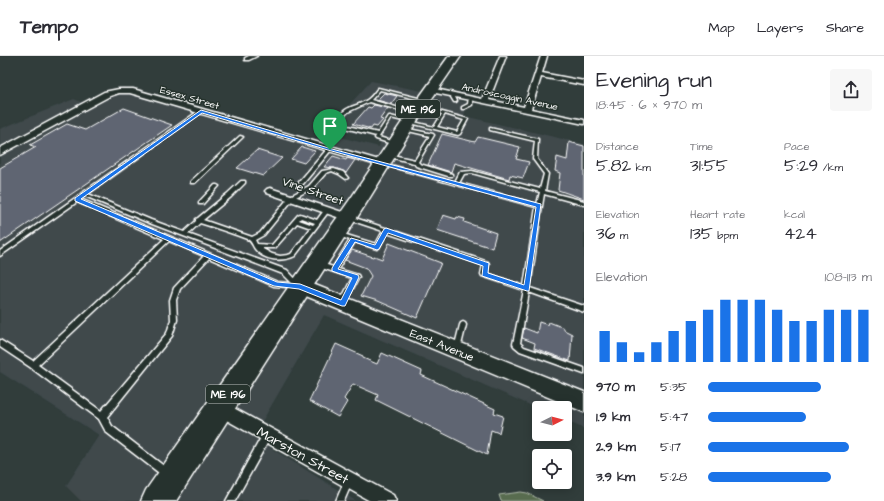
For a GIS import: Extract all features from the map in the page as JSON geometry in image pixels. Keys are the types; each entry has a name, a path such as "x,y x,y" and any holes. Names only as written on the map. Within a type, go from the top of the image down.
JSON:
{"highway":[{"name":"ME 196","path":"157,501 300,286 316,264 345,236 347,217 417,110 455,56"}],"main road":[{"name":"East Avenue","path":"300,286 584,402"}],"street":[{"path":"247,59 254,56"},
{"path":"485,101 503,56"},
{"path":"527,110 544,56"},
{"path":"538,74 584,83"},
{"name":"Essex Street","path":"0,152 107,94 119,91 130,91 330,150 389,154"},
{"name":"Androscoggin Avenue","path":"417,110 470,98 584,122"},
{"name":"Vine Street","path":"270,191 347,217"},
{"name":"Marston Street","path":"219,408 387,501"}],"lane":[{"path":"369,101 417,110 444,113 466,119 458,134 428,126 417,110 379,89 369,101 345,111 340,117 339,122 342,126 379,135"},
{"path":"458,117 463,108 470,105 470,98"},
{"path":"456,100 463,108"},
{"path":"417,110 423,133"},
{"path":"417,110 390,117 377,138 389,154 456,184 539,206"},
{"path":"0,254 201,111"},
{"path":"435,128 444,113"},
{"path":"423,133 428,126"},
{"path":"491,129 538,140 535,159 546,174 539,206 527,289 516,344 584,371"},
{"path":"416,162 432,135 423,133"},
{"path":"193,182 241,137"},
{"path":"301,183 330,150"},
{"path":"389,154 416,162 418,165 450,175"},
{"path":"252,240 262,234 292,198 311,187 324,172 329,170 341,173 346,178"},
{"path":"456,184 462,173 472,172 584,203"},
{"path":"185,234 198,220 233,192 242,182"},
{"path":"201,204 218,186"},
{"path":"85,194 149,221 285,272 300,286"},
{"path":"77,200 143,226 276,284 300,286"},
{"path":"198,220 252,240 258,250 268,255 277,258 288,258 293,255 327,210"},
{"path":"256,246 272,247 300,216 318,222"},
{"path":"347,217 486,264 484,274 584,309"},
{"path":"143,226 149,221"},
{"path":"296,221 314,227"},
{"path":"334,270 345,236 377,247 386,230"},
{"path":"33,365 169,238"},
{"path":"102,416 170,334 174,320 173,300 177,288 209,255"},
{"path":"316,264 356,277 342,304"},
{"path":"456,350 463,325"},
{"path":"0,343 33,365 102,416 109,428 172,478"},
{"path":"230,501 267,435"},
{"path":"340,501 349,480"}],"shaded area":[{"path":"371,81 438,94 468,103 464,116 584,144 584,429 572,423 572,401 532,401 532,406 324,315 253,437 356,501 81,501 66,486 99,435 0,372 0,129 74,99 83,103 123,87 324,142 340,137 379,147 381,139 329,127"}],"green space":[{"path":"521,492 527,493 543,501 501,501 499,495"}],"building":[{"path":"384,93 397,96 391,104 377,100"},
{"path":"374,105 388,108 380,119 383,120 377,127 373,126 371,129 353,124 368,107 371,108"},
{"path":"124,108 172,125 0,243 0,168 36,147 30,145 67,124 85,130"},
{"path":"442,134 475,142 478,137 520,147 516,159 529,162 523,178 510,175 509,179 454,163 451,172 428,165"},
{"path":"569,142 584,146 584,199 558,190 560,173 555,171 557,157 567,160"},
{"path":"302,147 315,151 304,163 291,159"},
{"path":"257,150 282,158 263,176 237,168"},
{"path":"333,156 346,160 347,158 355,160 346,173 334,168 324,167"},
{"path":"443,215 456,219 457,217 465,219 464,222 496,233 492,248 437,230"},
{"path":"389,243 441,263 417,318 378,301 361,296 371,276 366,268 345,260 352,250 382,259"},
{"path":"539,322 548,325 549,322 564,328 564,330 572,334 570,361 534,348 535,343 522,338 524,328 537,333"},
{"path":"336,344 377,364 382,353 422,371 421,375 495,409 494,413 503,416 499,433 491,430 487,455 376,400 378,395 353,384 344,399 347,402 338,417 309,401"}],"route":[{"path":"201,111 330,150 539,206 527,289 484,274 486,264 386,230 377,247 354,239 334,270 356,277 342,304 300,286 276,284 143,226 77,200 201,111"}]}
